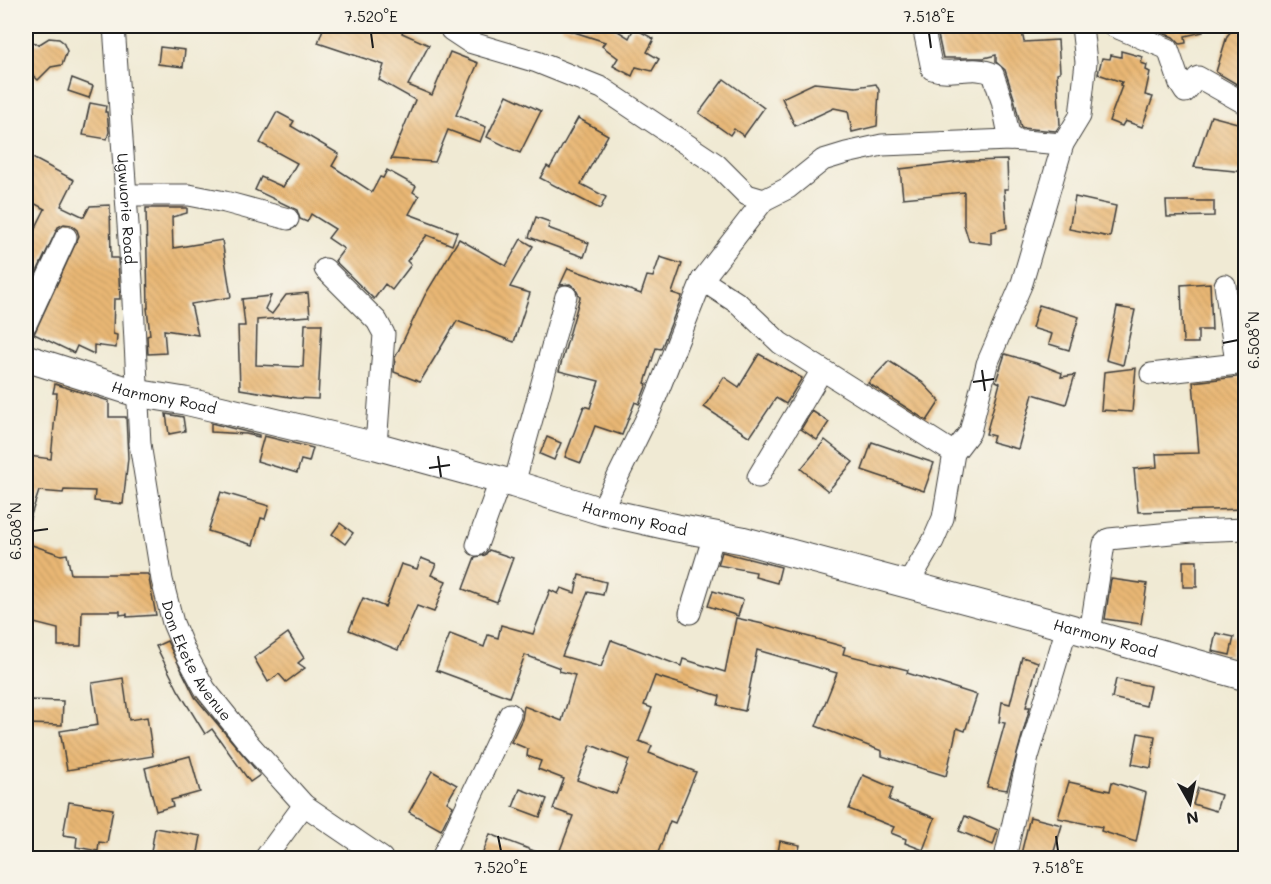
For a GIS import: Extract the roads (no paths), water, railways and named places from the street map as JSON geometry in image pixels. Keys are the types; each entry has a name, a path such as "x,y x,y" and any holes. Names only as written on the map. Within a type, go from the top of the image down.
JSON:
{"main road":[{"name":"Harmony Road","path":"26,358 136,393 185,401 375,446 507,482 601,511 742,540 1078,630 1245,678"}],"street":[{"name":"Ugwuorie Road","path":"114,26 132,281 136,393"},
{"path":"450,26 451,30 469,42 537,63 602,88 716,164 747,195 764,200"},
{"path":"923,26 932,69 940,72 985,69 993,74 1002,101 1010,140"},
{"path":"908,584 933,541 943,518 954,453 970,432 987,364 1022,283 1063,144 1080,116 1086,62 1082,26"},
{"path":"1113,26 1168,49 1185,92 1198,77 1245,104"},
{"path":"601,511 651,409 702,280 764,200 788,188 823,160 882,145 1010,140 1063,144"},
{"path":"126,195 189,195 288,219"},
{"path":"26,324 66,237"},
{"path":"325,269 377,321 384,334 375,446"},
{"path":"702,280 739,304 780,343 954,453"},
{"path":"1151,374 1241,363 1225,285"},
{"path":"477,545 507,482 566,296"},
{"path":"758,477 822,370"},
{"name":"Dom Ekete Avenue","path":"136,393 140,444 160,569 179,639 205,689 250,745 304,805 382,858"},
{"path":"1005,858 1028,757 1078,630 1104,544 1109,540 1192,531 1245,529"},
{"path":"690,613 714,535"},
{"path":"442,858 510,714"},
{"path":"265,858 304,805"}]}
